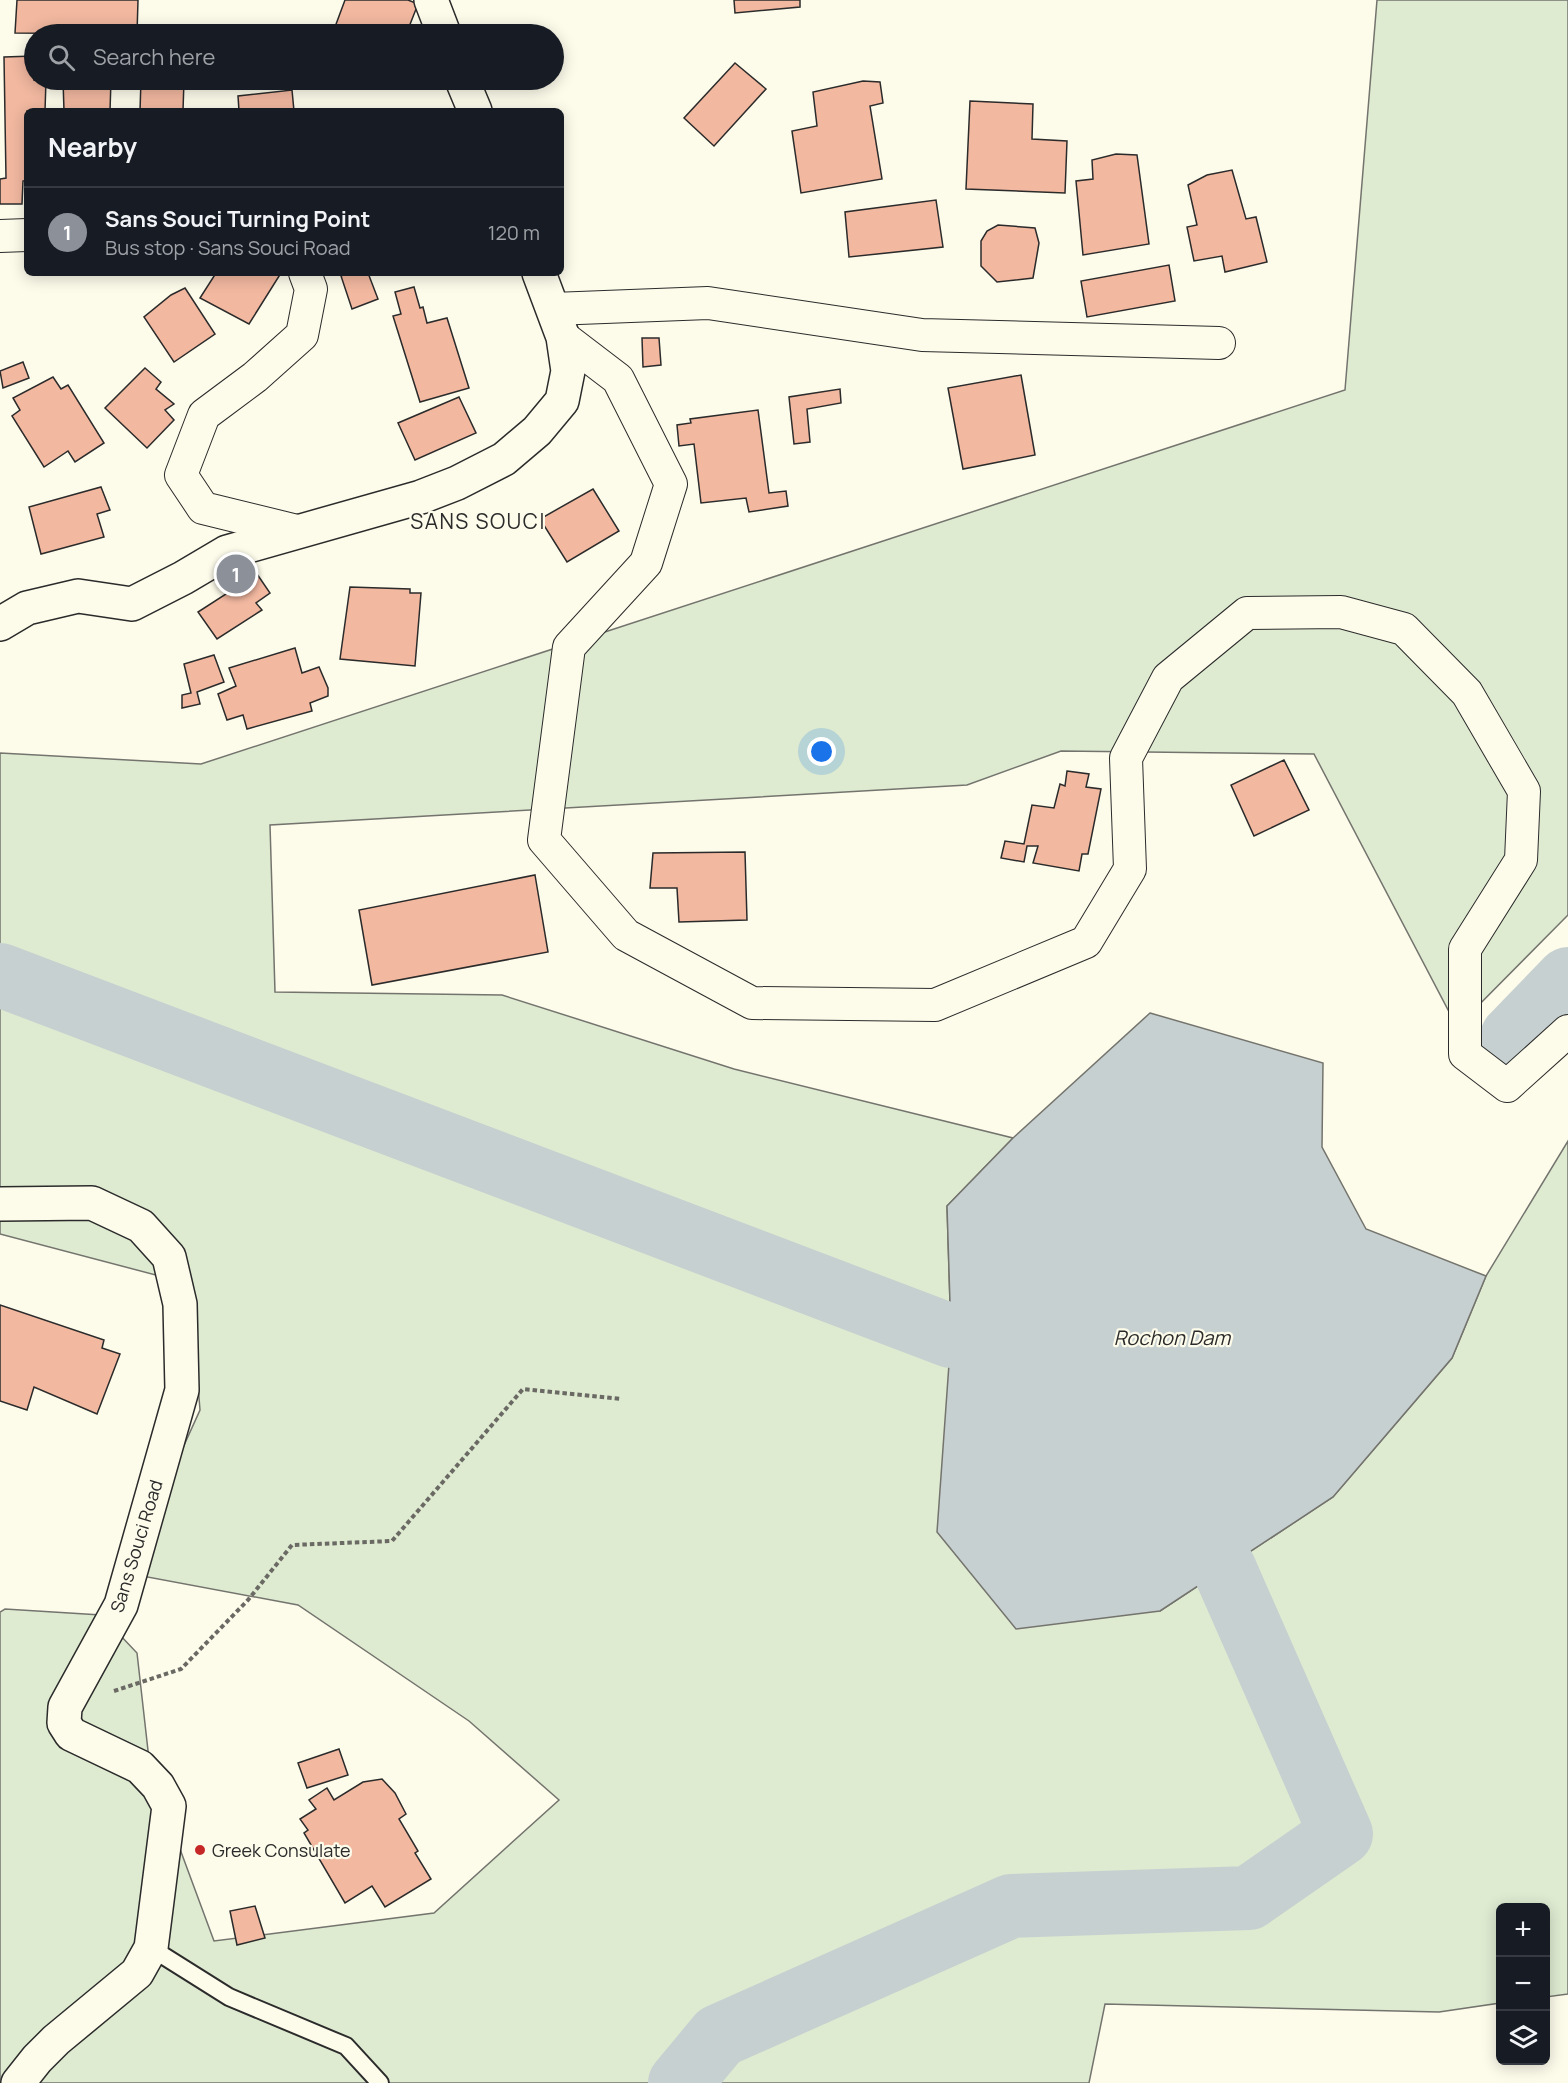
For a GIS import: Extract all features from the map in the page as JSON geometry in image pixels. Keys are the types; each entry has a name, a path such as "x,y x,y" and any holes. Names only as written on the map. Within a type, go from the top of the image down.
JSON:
{"main road":[{"path":"431,0 440,24"},
{"path":"466,90 474,108"},
{"path":"0,624 27,608 78,596 132,604 227,552 421,497 457,483 504,459 537,431 561,401 568,371 558,323 540,276"},
{"name":"Sans Souci Road","path":"0,1204 92,1203 141,1226 169,1257 180,1304 182,1390 121,1605 65,1707"},
{"path":"18,2083 56,2040 137,1973 151,1948 169,1806 158,1786 140,1767 72,1734 64,1723 65,1707"}],"street":[{"path":"0,236 24,236"},
{"path":"297,531 203,507 181,475 204,415 255,377 302,335 311,290 306,276"},
{"path":"558,323 708,303 922,335 1219,343"},
{"path":"558,323 618,379 671,484 646,563 569,647 544,840 626,935 752,1003 935,1005 1086,942 1130,869 1126,758 1168,678 1247,613 1341,612 1404,629 1467,693 1524,791 1521,860 1466,949 1465,1054 1507,1086 1568,1030"}],"lane":[{"path":"151,1948 229,1997 346,2046 380,2083"}],"path":[{"path":"65,1707 181,1668 248,1600 292,1545 392,1541 523,1389 622,1399"}],"green space":[{"path":"1377,0 1568,0 1568,915 1457,1027 1314,754 1061,751 967,785 270,825 275,992 502,995 734,1069 1013,1138 947,1206 951,1336 1160,1611 1333,1497 1452,1358 1486,1276 1568,1141 1568,1994 1550,1996 1550,1903 1496,1903 1496,2004 1439,2012 1105,2004 1089,2083 0,2083 0,1612 5,1609 101,1615 137,1653 150,1768 214,1941 434,1913 559,1800 469,1721 298,1605 126,1573 200,1410 190,1284 0,1234 0,753 201,764 1345,390"}],"water":[{"name":"Rochon Dam","path":"1150,1013 1323,1063 1322,1147 1366,1229 1486,1276 1452,1358 1333,1497 1160,1611 1016,1629 937,1532 951,1336 947,1206 1013,1138"}],"building":[{"path":"17,0 138,0 137,24 24,24 24,33 15,33"},
{"path":"345,0 408,0 418,4 410,24 336,24"},
{"path":"734,0 800,0 800,7 735,13"},
{"path":"24,56 24,90 46,90 45,108 24,108 22,204 0,204 0,179 6,178 4,57"},
{"path":"735,63 766,89 714,146 684,118"},
{"path":"863,81 880,82 883,103 870,106 882,179 801,193 792,131 817,126 813,92"},
{"path":"63,90 111,90 110,108 64,108"},
{"path":"141,90 184,90 183,108 140,108"},
{"path":"292,90 294,108 239,108 238,96"},
{"path":"970,101 1033,104 1032,139 1067,141 1065,193 966,189"},
{"path":"1116,154 1137,155 1149,244 1083,255 1076,181 1093,179 1092,160"},
{"path":"1232,170 1246,219 1256,217 1267,262 1225,272 1222,256 1194,261 1187,227 1197,225 1188,185 1207,175"},
{"path":"936,200 943,247 849,257 845,212"},
{"path":"998,225 1035,228 1039,243 1033,278 997,282 981,266 981,241 987,231"},
{"path":"1169,265 1175,301 1087,317 1081,281"},
{"path":"214,276 279,276 249,324 200,298"},
{"path":"341,276 369,276 378,299 352,309"},
{"path":"414,287 427,323 447,318 469,388 420,402 393,316 401,314 395,292"},
{"path":"185,288 215,334 174,362 144,317 171,295"},
{"path":"642,338 659,338 661,365 643,367"},
{"path":"23,362 29,378 3,388 0,371"},
{"path":"145,368 161,382 156,389 174,404 165,410 174,420 147,448 105,408"},
{"path":"1021,375 1035,455 963,469 948,388"},
{"path":"53,377 61,389 68,385 104,443 75,462 68,451 44,467 12,416 20,410 13,398"},
{"path":"840,389 841,403 807,409 810,442 794,444 789,397"},
{"path":"459,397 476,433 415,460 398,423"},
{"path":"758,410 769,493 786,491 788,506 749,512 746,498 701,503 694,444 679,446 677,425 691,423 690,419"},
{"path":"101,487 110,510 97,514 104,537 41,554 29,507"},
{"path":"593,489 619,531 567,562 540,519"},
{"path":"257,574 270,593 256,603 262,610 217,639 198,612"},
{"path":"350,587 410,589 410,593 421,593 415,666 340,659"},
{"path":"295,648 302,673 319,667 328,688 328,696 310,703 312,711 247,729 243,715 227,720 218,694 236,686 229,668"},
{"path":"214,655 224,682 197,692 200,704 182,708 182,695 191,693 184,664"},
{"path":"1284,760 1309,810 1254,836 1231,785"},
{"path":"1067,771 1089,774 1086,787 1101,789 1088,854 1082,854 1079,871 1033,863 1038,846 1027,846 1024,862 1001,858 1005,841 1024,844 1032,805 1054,808 1060,784 1065,786"},
{"path":"745,852 747,920 679,922 677,888 650,888 653,853"},
{"path":"535,875 548,952 372,985 359,910"},
{"path":"0,1305 104,1340 102,1348 120,1354 97,1414 34,1387 27,1410 0,1401"},
{"path":"339,1749 348,1775 307,1788 298,1763"},
{"path":"382,1779 395,1793 406,1814 399,1819 418,1851 415,1853 431,1879 385,1907 372,1886 345,1903 304,1833 308,1830 300,1819 316,1809 309,1800 327,1788 334,1800 363,1782"},
{"path":"255,1906 265,1938 237,1945 230,1911"}],"waterway":[{"path":"0,975 951,1336"},
{"path":"1512,1037 1568,979"},
{"path":"680,2083 719,2036 1011,1906 1249,1898 1341,1834 1224,1568"}],"place":[{"name":"Sans Souci Turning Point","path":"236,574"},
{"name":"Greek Consulate","path":"200,1850"}],"district":[{"name":"SANS SOUCI","path":"478,521"}]}
